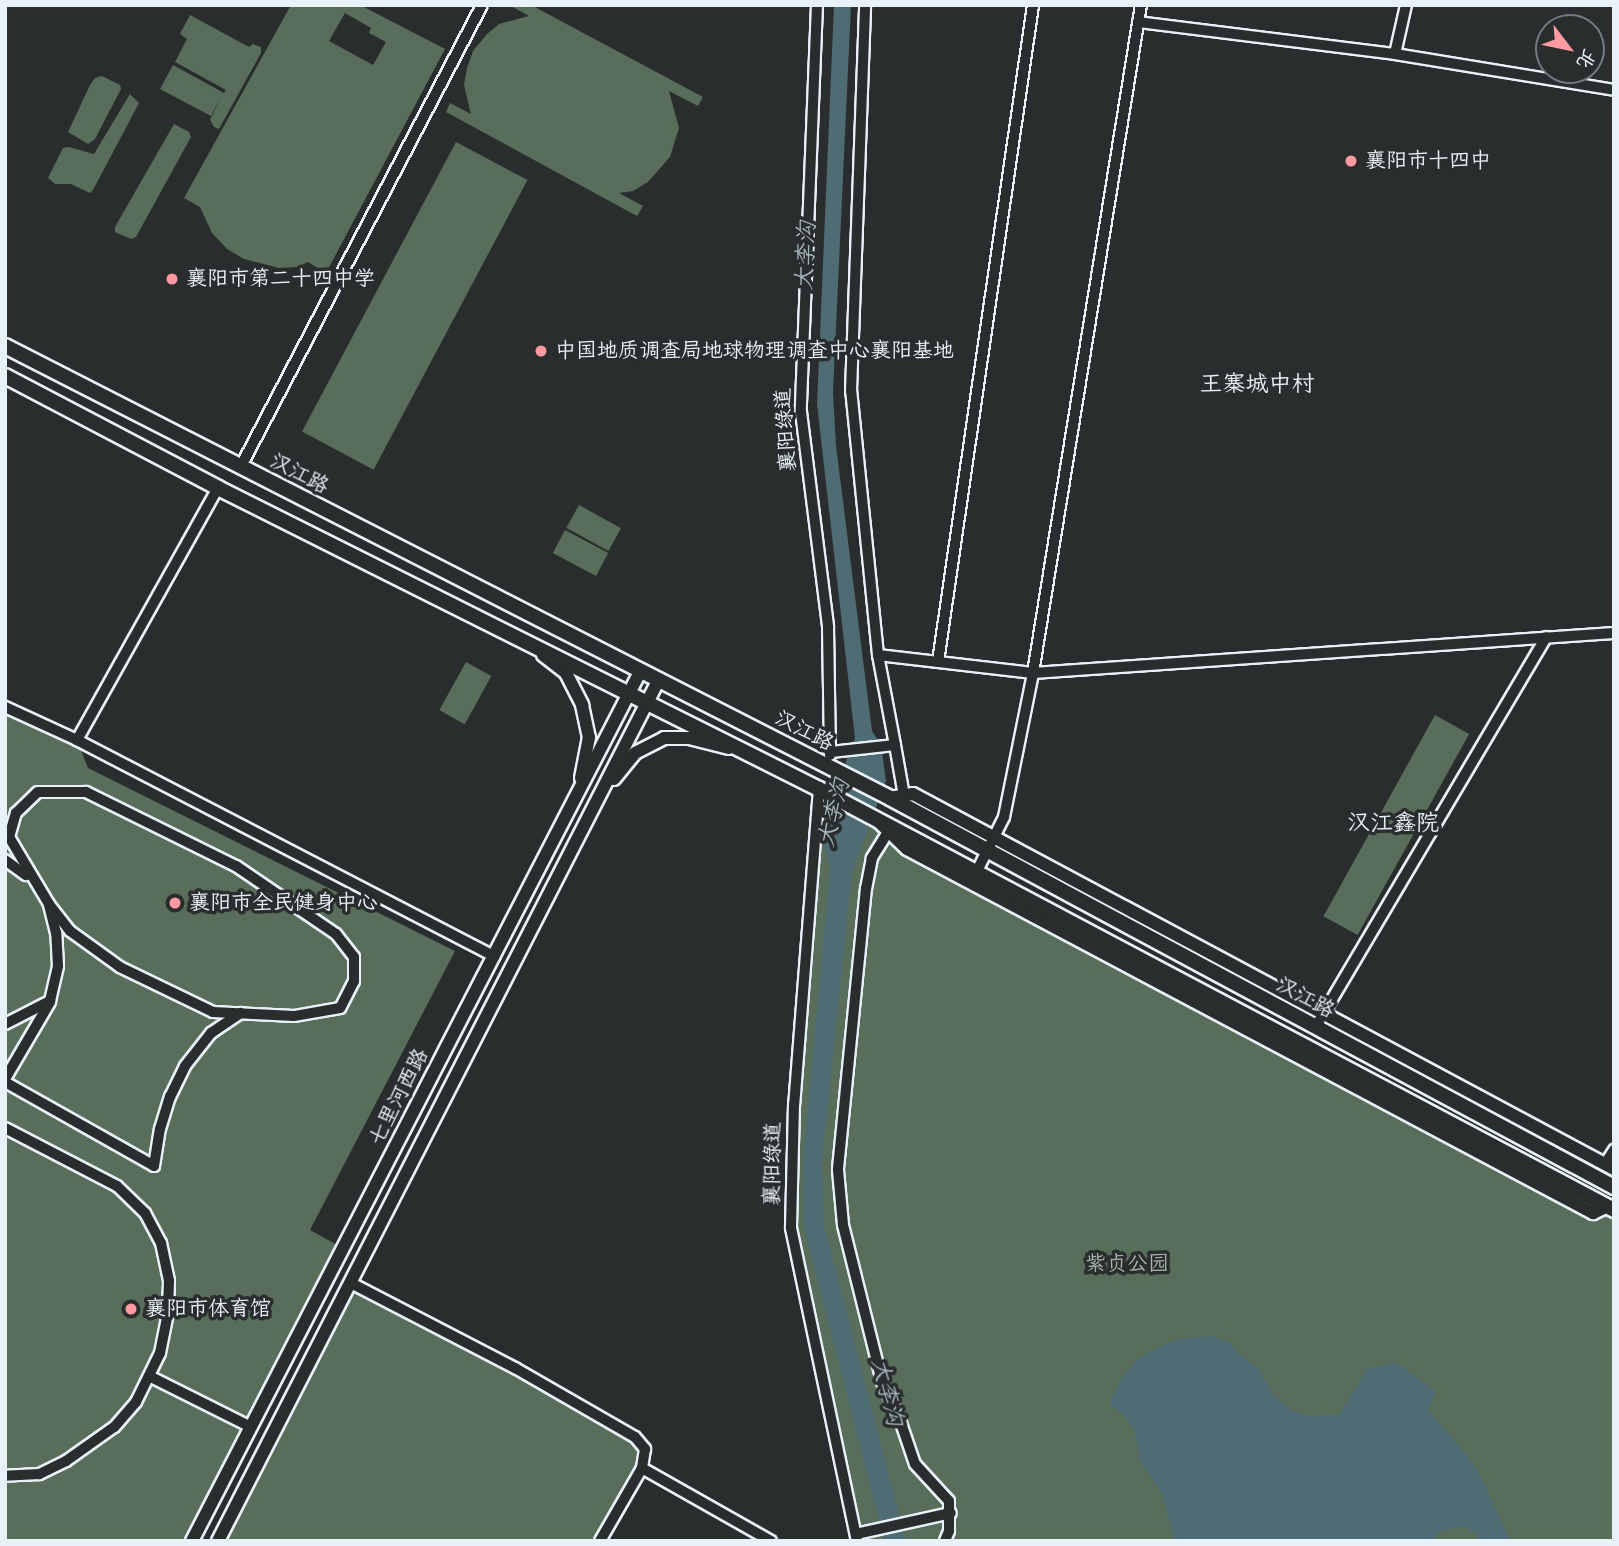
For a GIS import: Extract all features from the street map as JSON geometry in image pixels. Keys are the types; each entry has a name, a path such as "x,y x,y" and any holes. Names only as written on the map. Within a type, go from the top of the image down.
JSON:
{"main road":[{"name":"汉江路","path":"5,346 640,672 829,759 986,850 1614,1187"},
{"name":"汉江路","path":"5,376 218,488 819,789 974,877 1610,1208"}],"street":[{"path":"240,468 482,5"},
{"name":"襄阳绿道","path":"817,5 801,412 828,627 829,759"},
{"path":"865,5 851,391 878,655 897,797 913,794 1609,1167 1614,1150"},
{"path":"939,662 1033,5"},
{"path":"974,877 1004,817 1033,673 1141,5"},
{"path":"1395,54 1406,5"},
{"path":"1138,22 1395,54 1614,90"},
{"path":"77,740 218,488"},
{"path":"878,655 1033,673 1614,633"},
{"path":"1315,1028 1546,637"},
{"path":"529,644 566,673 582,705 589,737 578,794"},
{"name":"七里河西路","path":"192,1541 640,672"},
{"name":"七里河西路","path":"218,1541 658,681"},
{"path":"5,708 77,740 494,956"},
{"path":"595,805 635,753 664,738 689,738 743,751"},
{"path":"829,759 846,749 890,746"},
{"name":"襄阳绿道","path":"819,789 794,1104 791,1228 859,1536 951,1513"},
{"path":"38,792 86,792 236,866 336,933 354,957 354,981 340,1008 294,1016 212,1012 120,967 70,931 32,879 9,837 16,813 38,792"},
{"path":"883,827 872,858 866,888 838,1170 843,1225 882,1382 900,1420 915,1464 939,1487 949,1501 951,1513 945,1541"},
{"path":"5,860 32,879"},
{"path":"48,904 56,933 58,966 50,1001 5,1080 154,1166 163,1118 185,1066 211,1033 241,1013"},
{"path":"5,1024 50,1001"},
{"path":"5,1128 117,1186 145,1213 161,1242 169,1281 168,1313 160,1353 136,1402 96,1443 39,1474 5,1476"},
{"path":"351,1283 515,1368 635,1437 645,1449 642,1468 600,1541"},
{"path":"149,1376 251,1427"},
{"path":"642,1468 771,1541"}],"green space":[{"path":"291,5 360,5 445,49 326,273 308,262 297,267 279,268 244,259 227,249 212,233 200,207 184,198","holes":["345,13 371,28 369,33 386,42 373,65 329,41"]},
{"path":"509,5 531,5 703,97 698,106 669,91 679,128 670,157 648,182 633,191 619,193 643,206 637,216 446,112 450,103 471,114 464,85 473,51 499,24 529,16"},
{"path":"190,15 249,47 253,44 261,47 261,53 219,129 214,127 210,120 222,95 211,116 160,89 173,65 224,93 226,90 175,62 187,39 180,34"},
{"path":"102,76 120,85 121,89 95,139 88,144 68,132 90,85 95,78"},
{"path":"130,94 139,103 93,190 90,193 71,184 55,184 48,178 63,148 69,147 94,154"},
{"path":"174,124 189,132 191,137 136,237 131,239 115,232 115,227"},
{"path":"456,142 528,180 374,470 302,432"},
{"path":"579,505 621,528 608,551 566,528"},
{"path":"565,530 608,553 596,576 553,553"},
{"path":"466,662 491,676 465,724 439,710"},
{"path":"5,707 77,740 88,768 455,951 310,1230 348,1251 196,1541 5,1541"},
{"path":"1435,715 1469,734 1358,935 1323,916"},
{"name":"紫贞公园","path":"819,789 1614,1210 1614,1541 857,1541 791,1228 794,1104"},
{"path":"351,1283 615,1425 645,1449 642,1468 600,1541 218,1541"}],"water":[{"name":"大李沟","path":"834,5 851,5 833,392 836,446 872,731 881,745 886,781 852,872 822,1162 824,1225 906,1541 884,1541 804,1227 803,1160 830,870 823,839 828,809 855,738 817,404"},
{"path":"1212,1336 1231,1343 1235,1350 1259,1369 1274,1396 1290,1409 1306,1416 1339,1415 1367,1369 1393,1362 1401,1365 1436,1392 1428,1410 1481,1476 1510,1541 1480,1541 1476,1534 1463,1526 1439,1532 1433,1541 1175,1541 1162,1493 1140,1461 1134,1429 1126,1418 1111,1406 1110,1401 1123,1375 1137,1360 1154,1349 1179,1339"}],"place":[{"name":"襄阳市十四中","path":"1351,161"},
{"name":"襄阳市第二十四中学","path":"172,279"},
{"name":"中国地质调查局地球物理调查中心襄阳基地","path":"541,351"},
{"name":"襄阳市全民健身中心","path":"175,903"},
{"name":"襄阳市体育馆","path":"131,1309"}],"district":[{"name":"王寨城中村","path":"1257,384"},
{"name":"汉江鑫院","path":"1393,823"}]}
